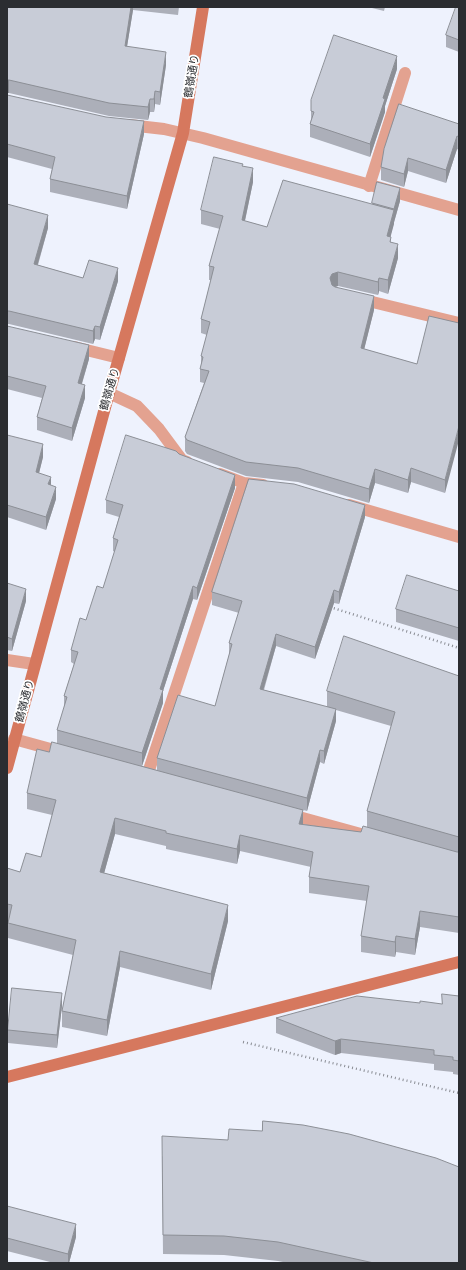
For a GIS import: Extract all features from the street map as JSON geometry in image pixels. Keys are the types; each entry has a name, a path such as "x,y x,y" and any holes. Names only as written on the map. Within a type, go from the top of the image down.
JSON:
{"street":[{"name":"鶴嶺通り","path":"7,768 34,664 109,393 183,133 203,7"},
{"path":"369,186 405,73"},
{"path":"116,124 164,129 183,133 459,210"},
{"path":"352,297 459,323"},
{"path":"66,345 119,358"},
{"path":"109,393 137,406 159,429 182,460 196,465"},
{"path":"210,470 244,483 274,486"},
{"path":"147,776 244,483"},
{"path":"337,501 459,537"},
{"path":"7,660 34,664"},
{"path":"14,739 78,757"},
{"path":"276,811 383,840"},
{"path":"7,1077 459,962"}],"path":[{"path":"325,606 459,648"},
{"path":"209,1026 238,1041 459,1093"}],"building":[{"path":"7,7 131,7 125,46 166,52 160,92 155,91 154,99 150,99 148,107 109,103 7,80"},
{"path":"456,7 459,7 459,40 446,35"},
{"path":"334,35 397,56 370,144 310,124 314,112 311,111 311,100"},
{"path":"7,95 106,117 144,121 127,196 50,179 55,157 7,144"},
{"path":"399,104 459,124 459,137 457,136 446,170 408,158 404,174 381,167 384,149"},
{"path":"214,157 253,168 242,220 267,227 283,180 394,210 387,236 391,237 390,242 398,244 388,280 379,278 378,282 338,272 332,274 330,278 332,285 335,287 374,296 361,348 417,364 429,316 459,323 459,426 445,480 411,468 408,480 375,469 369,489 298,468 246,462 187,440 185,437 209,371 200,369 203,357 201,356 210,322 201,319 214,267 209,266 223,216 201,210"},
{"path":"377,182 400,188 394,209 372,203"},
{"path":"7,204 48,215 34,264 83,278 89,260 118,268 100,327 95,326 93,331 7,311"},
{"path":"7,326 89,345 78,383 85,385 72,428 37,417 46,386 7,376"},
{"path":"7,435 43,444 36,472 51,477 48,484 56,487 46,517 7,505"},
{"path":"126,435 176,451 179,454 235,475 197,588 193,586 160,689 163,690 142,753 57,730 67,697 64,696 78,652 71,650 80,618 86,620 97,586 103,588 118,540 113,538 123,505 106,500"},
{"path":"249,479 294,484 365,505 339,592 334,590 315,647 276,634 260,689 336,709 324,751 320,750 307,798 157,758 178,695 215,706 232,644 229,643 242,601 212,592"},
{"path":"407,575 459,591 459,628 396,609"},
{"path":"7,583 26,589 12,639 7,637"},
{"path":"344,636 459,676 459,837 367,811 395,712 327,691"},
{"path":"52,742 303,810 299,824 361,832 363,826 459,852 459,917 420,911 415,939 396,936 395,942 361,936 369,886 309,877 313,852 240,835 237,849 166,833 166,831 115,818 100,872 228,905 211,974 120,951 107,1020 62,1011 76,940 8,923 12,905 7,904 7,868 20,872 26,853 41,857 56,800 27,793 37,749 49,752"},
{"path":"12,988 62,993 57,1035 8,1030"},
{"path":"442,994 459,996 459,1061 453,1060 453,1057 434,1055 434,1050 341,1039 335,1041 276,1018 357,996 442,1004"},
{"path":"263,1121 303,1125 349,1134 436,1158 459,1167 459,1263 374,1263 278,1242 224,1236 163,1235 162,1136 228,1140 229,1129 262,1131"},
{"path":"7,1206 76,1224 68,1254 7,1238"}]}
